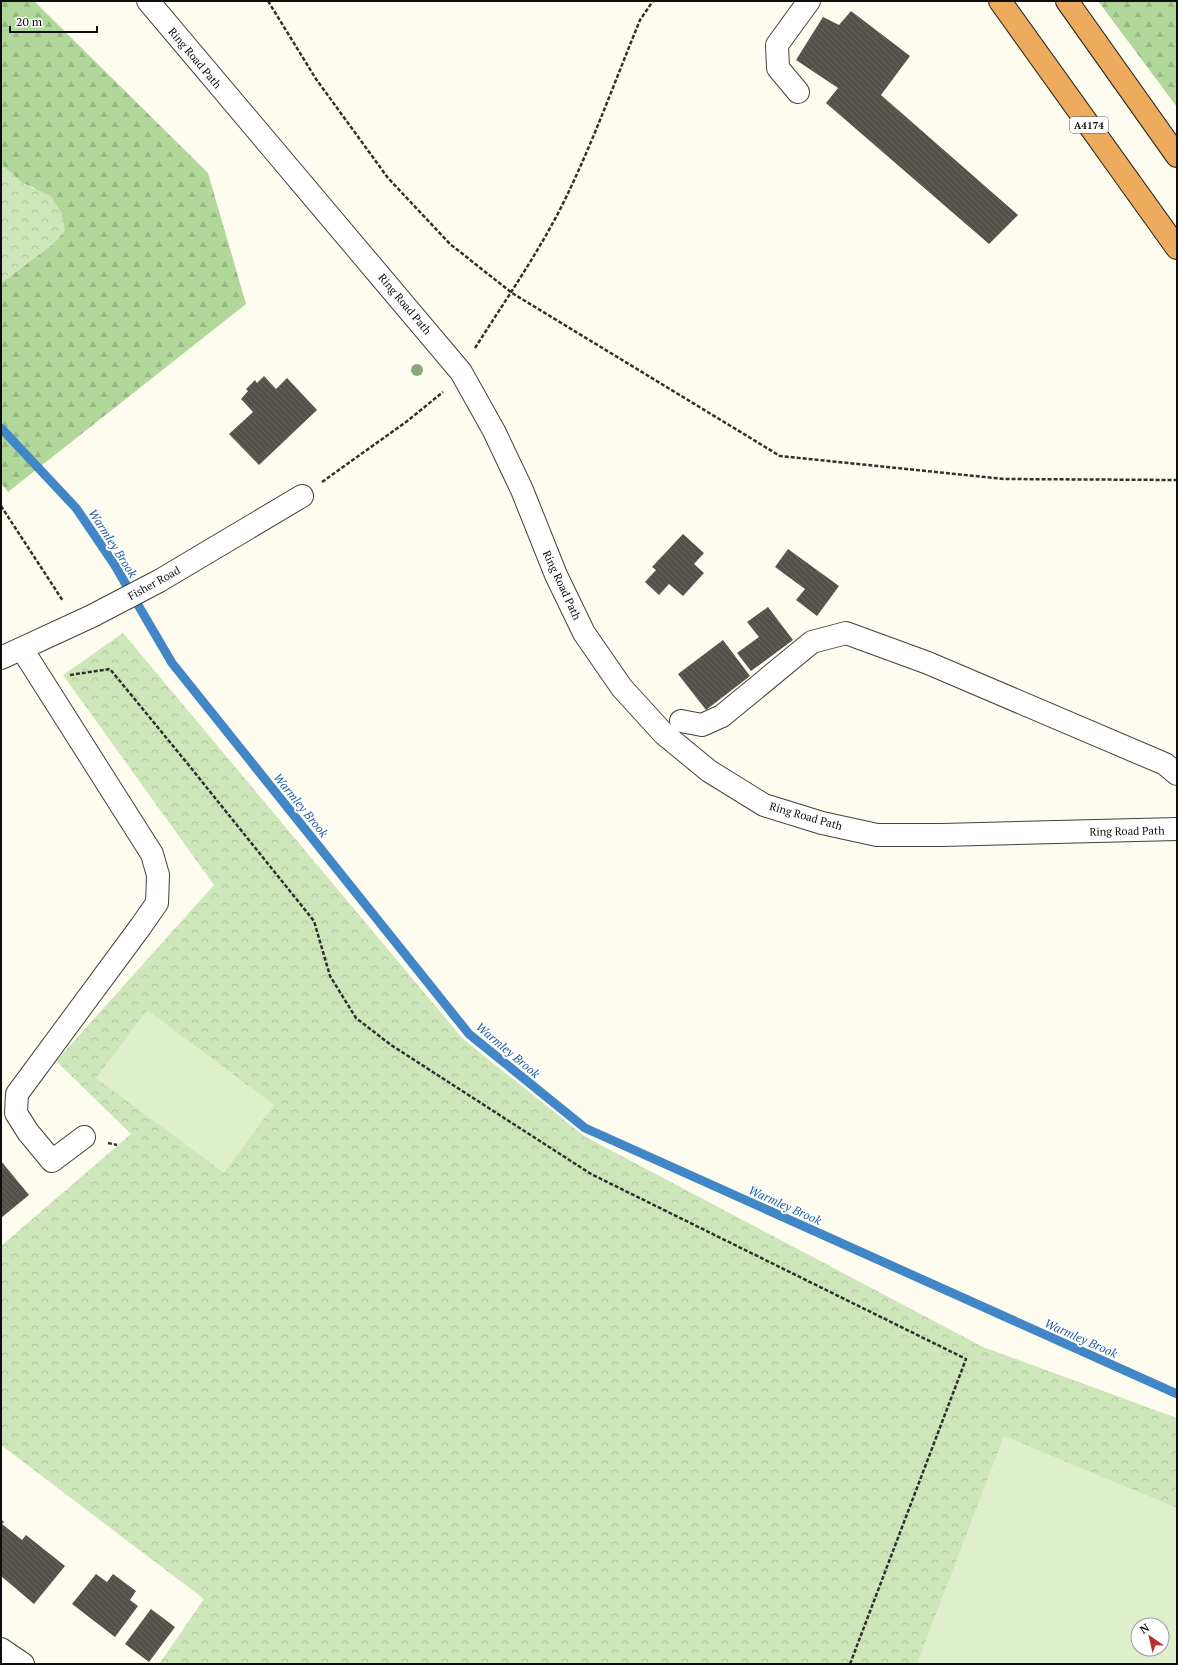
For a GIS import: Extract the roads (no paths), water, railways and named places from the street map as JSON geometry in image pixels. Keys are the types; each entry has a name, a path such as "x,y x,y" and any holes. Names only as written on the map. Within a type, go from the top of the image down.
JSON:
{"highway":[{"name":"A4174","path":"1000,1 1177,248"},
{"path":"1067,1 1177,156"}],"street":[{"name":"Ring Road Path","path":"148,1 461,372 494,431 522,490 556,575 584,633 622,688 664,734 709,771 764,805 822,823 877,835 942,835 1177,829"},
{"path":"798,92 778,68 777,45 809,1"},
{"name":"Fisher Road","path":"1,658 84,619 159,581 302,496"},
{"path":"681,721 702,725 722,716 812,642 846,633 928,663 1070,722 1164,764 1177,774"},
{"path":"22,649 152,854 158,874 157,903 17,1094 16,1113 28,1132 52,1161 84,1137"},
{"path":"1,1649 23,1664"}],"waterway":[{"name":"Warmley Brook","path":"1,428 76,508 114,564 172,663 469,1034 585,1128 1177,1394"}]}
